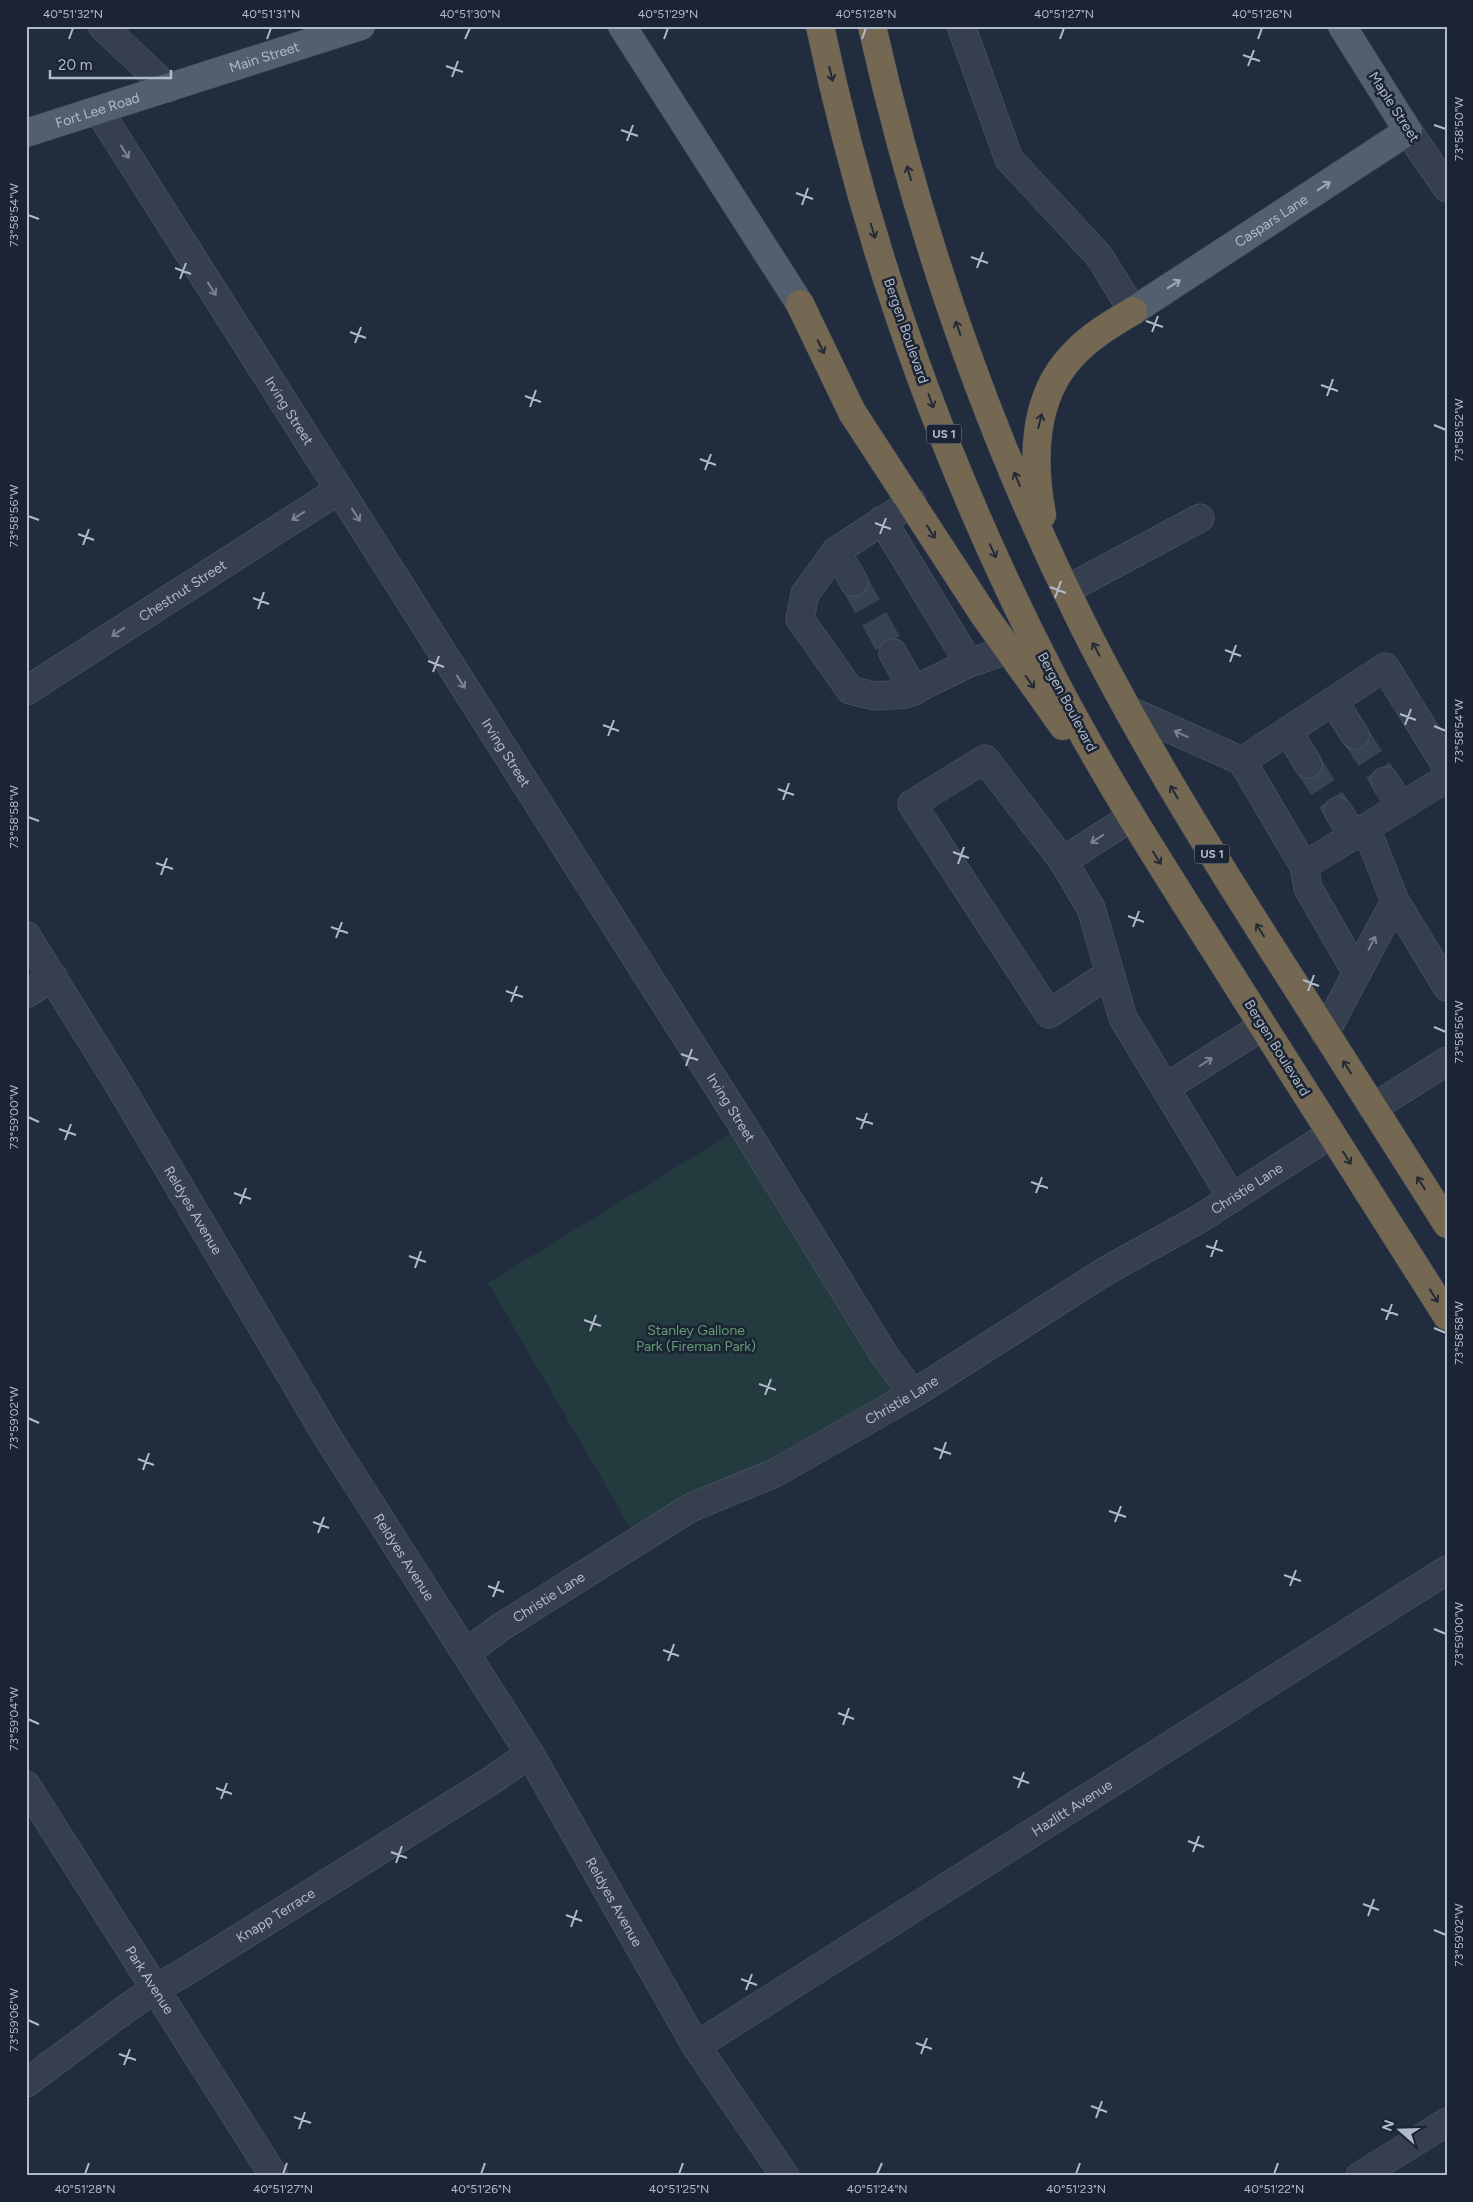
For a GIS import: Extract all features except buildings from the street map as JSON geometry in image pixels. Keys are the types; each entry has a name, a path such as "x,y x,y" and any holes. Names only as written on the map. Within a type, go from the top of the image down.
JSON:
{"highway":[{"name":"Bergen Boulevard","path":"820,26 866,208 894,296 934,409 982,528 1021,613 1054,679 1131,817 1447,1316"},
{"name":"US 1","path":"872,26 900,141 942,281 992,420 1066,590 1128,710 1187,813 1447,1224"},
{"path":"800,304 852,412 1007,650 1131,817"},
{"path":"1050,556 1041,512 1037,468 1038,429 1042,411 1058,373 1072,356 1103,330 1133,311"}],"main road":[{"name":"Main Street","path":"168,88 361,26"},
{"path":"622,26 800,304"},
{"name":"Maple Street","path":"1342,26 1408,131"},
{"name":"Fort Lee Road","path":"26,133 168,88"},
{"name":"Caspars Lane","path":"1133,311 1408,131"}],"street":[{"path":"102,26 168,88"},
{"path":"961,26 1009,159 1099,256 1133,311"},
{"name":"Irving Street","path":"99,111 738,1118 885,1356 913,1394"},
{"name":"Maple Street","path":"1408,131 1447,188"},
{"name":"Chestnut Street","path":"26,691 340,490"},
{"path":"912,502 836,551 805,594 800,619 850,690 875,696 906,694 969,663 1007,650"},
{"path":"1066,590 1200,518"},
{"path":"882,520 969,663"},
{"path":"836,551 854,582"},
{"path":"893,653 914,691"},
{"path":"1242,761 1385,667 1447,767"},
{"path":"1333,702 1355,735"},
{"path":"1128,710 1242,761 1304,866 1308,888 1357,973"},
{"path":"1288,731 1308,764"},
{"path":"1110,973 1049,1014 912,804 985,759 1063,861 1091,908 1110,973 1122,1018 1232,1198"},
{"path":"1304,866 1447,778"},
{"path":"1385,781 1401,806"},
{"path":"1338,811 1360,832 1395,900 1447,987"},
{"path":"1063,861 1131,817"},
{"path":"1326,1033 1395,900"},
{"name":"Reldyes Avenue","path":"26,935 53,977 328,1438 530,1754 696,2046 784,2176"},
{"path":"26,994 53,977"},
{"path":"1165,1088 1263,1026"},
{"path":"1373,1108 1447,1061"},
{"name":"Christie Lane","path":"466,1653 501,1627 690,1508 775,1473 913,1394 1104,1272 1199,1219 1331,1134"},
{"name":"Hazlitt Avenue","path":"696,2046 1447,1570"},
{"name":"Knapp Terrace","path":"26,2083 154,1989 188,1970 489,1782 530,1754"},
{"name":"Park Avenue","path":"26,1785 274,2176"},
{"path":"1360,2176 1447,2122"}],"green space":[{"name":"Stanley Gallone Park (Fireman Park)","path":"743,1126 913,1394 637,1539 488,1283"}],"tunnel":[{"path":"854,582 893,653"},
{"path":"1355,735 1385,781"},
{"path":"1308,764 1338,811"}]}
